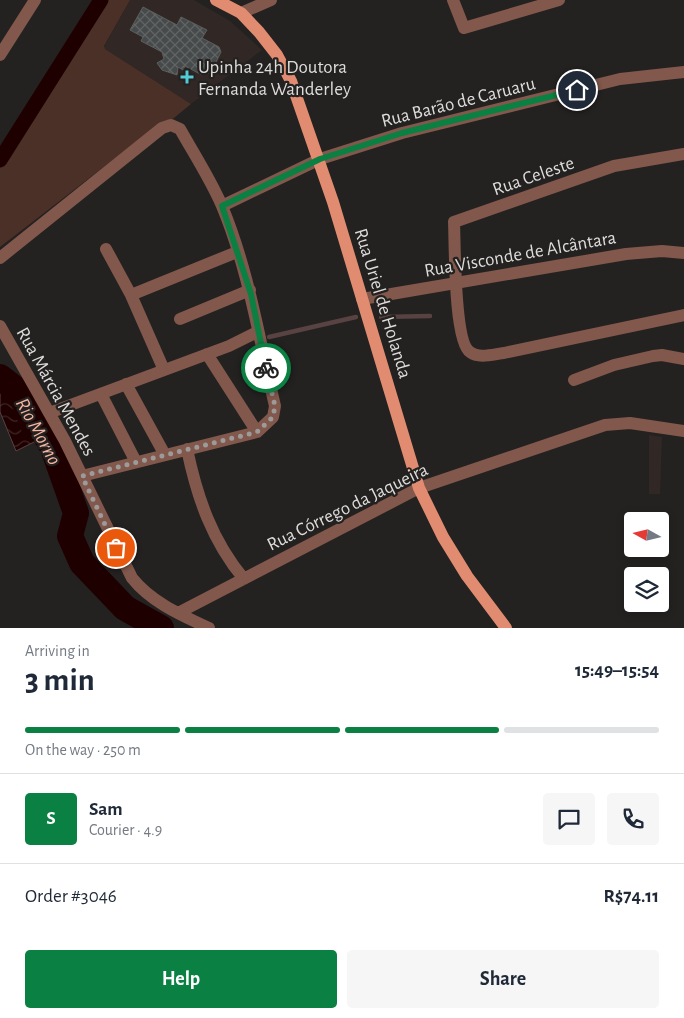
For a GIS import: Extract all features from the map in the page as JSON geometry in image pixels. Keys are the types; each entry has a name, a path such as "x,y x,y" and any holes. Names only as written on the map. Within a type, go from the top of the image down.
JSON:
{"main road":[{"name":"Rua Uriel de Holanda","path":"216,0 241,13 277,55 291,81 320,159 419,488 443,537 467,576 506,628"}],"street":[{"path":"0,55 35,0"},
{"path":"241,13 271,0"},
{"path":"453,0 464,28 559,0"},
{"name":"Rua Barão de Caruaru","path":"222,206 320,159 417,129 620,79 684,72"},
{"path":"0,258 162,128 171,125 180,129 222,206 256,312 257,332 275,406 273,417 257,432 82,476"},
{"name":"Rua Celeste","path":"455,283 454,222 614,166 684,154"},
{"path":"106,249 131,296 164,370"},
{"name":"Rua Visconde de Alcântara","path":"362,299 626,254 662,250 684,253"},
{"path":"131,296 237,252"},
{"path":"455,283 462,342 469,352 482,356 684,315"},
{"path":"180,319 250,290"},
{"name":"Rua Márcia Mendes","path":"0,326 49,413 132,578 140,589 178,614 208,628"},
{"path":"49,413 207,354 257,332"},
{"path":"207,354 257,432"},
{"path":"574,380 614,365 653,356 662,355 684,359"},
{"path":"126,384 165,455"},
{"path":"101,394 136,462"},
{"name":"Rua Córrego da Jaqueira","path":"178,614 419,488 605,425 630,423 684,431"},
{"path":"187,449 195,486 210,523 225,557 244,579"}],"shaded area":[{"path":"97,0 130,0 104,46 105,49 191,104 169,122 158,125 0,247 0,153"},
{"name":"Upinha 24h Doutora Fernanda Wanderley","path":"130,0 194,0 230,21 262,50 191,104 105,49 104,47"},
{"path":"649,435 662,437 660,494 649,494"}],"water":[{"path":"0,366 42,438 16,451 0,412"}],"building":[{"path":"143,7 177,25 181,17 207,30 202,38 219,47 221,52 210,74 204,71 202,75 185,66 183,70 178,67 177,75 162,70 157,63 164,59 162,52 141,41 143,37 130,30"}],"waterway":[{"path":"0,160 101,0"},
{"path":"381,317 430,316"},
{"path":"269,337 356,317"},
{"name":"Rio Morno","path":"0,377 18,391 27,407 32,423 43,431 53,448 76,513 70,536 82,563 125,608 161,628"}],"way so far":[{"path":"116,548 82,476 257,432 273,417 275,406 266,368"}],"place":[{"name":"Upinha 24h Doutora Fernanda Wanderley","path":"187,77"}],"route":[{"path":"266,368 257,332 256,312 222,206 320,159 402,133 577,90"}]}
